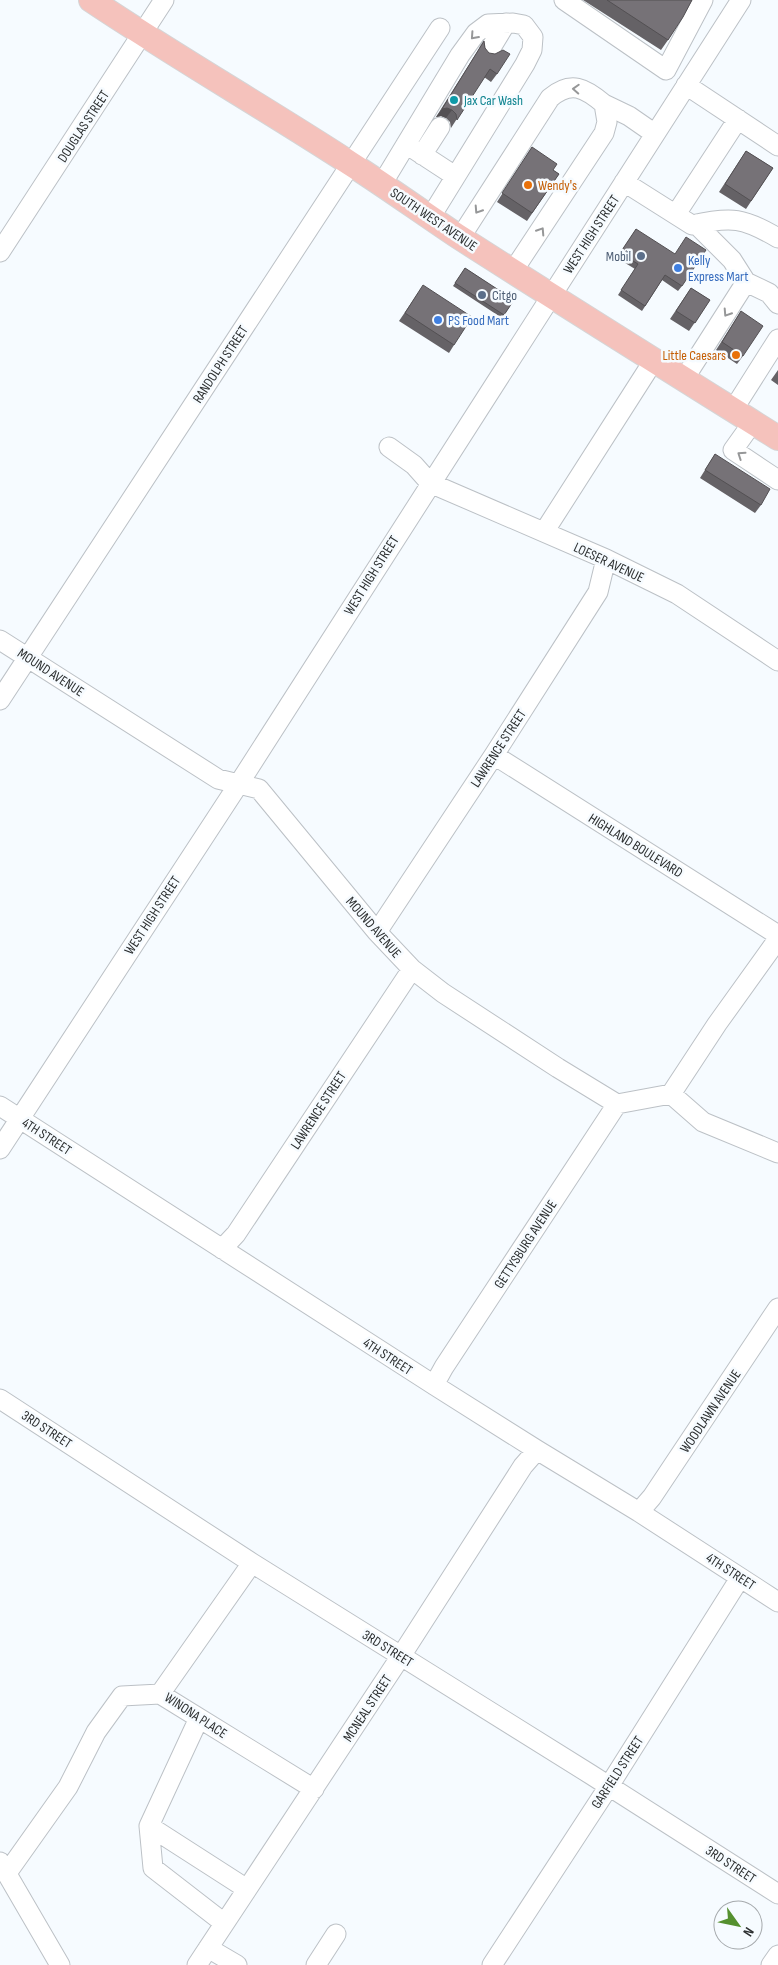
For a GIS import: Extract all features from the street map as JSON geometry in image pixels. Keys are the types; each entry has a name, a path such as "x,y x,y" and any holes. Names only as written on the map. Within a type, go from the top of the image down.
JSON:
{"main road":[{"name":"SOUTH WEST AVENUE","path":"91,0 142,34 352,164 460,238 778,438"}],"street":[{"name":"DOUGLAS STREET","path":"0,252 164,0"},
{"path":"564,0 666,70 702,0"},
{"name":"WEST HIGH STREET","path":"0,1149 238,785 430,483 742,0"},
{"path":"488,51 506,23"},
{"path":"382,184 476,33 488,24 524,25 533,36 532,50 430,218"},
{"name":"RANDOLPH STREET","path":"0,700 440,28"},
{"path":"686,85 778,146"},
{"path":"460,238 550,98 561,89 583,88 604,104 629,116 655,134"},
{"path":"513,271 604,133 607,122 604,104"},
{"path":"676,214 738,119"},
{"path":"422,155 440,127"},
{"path":"406,144 455,176"},
{"path":"624,182 692,224 724,219 742,220 778,238"},
{"path":"696,224 732,260 746,282 769,294 778,304"},
{"path":"684,379 746,282"},
{"path":"778,339 754,377 733,450 778,480"},
{"path":"544,532 654,360"},
{"path":"389,448 414,465 430,483"},
{"name":"LOESER AVENUE","path":"430,483 606,559 677,594 778,661"},
{"name":"LAWRENCE STREET","path":"376,932 494,755 598,592 606,559"},
{"name":"MOUND AVENUE","path":"0,640 218,779 260,789 376,932 412,969 451,998 617,1104"},
{"name":"HIGHLAND BOULEVARD","path":"494,755 778,937"},
{"path":"617,1104 671,1094 778,937"},
{"name":"LAWRENCE STREET","path":"222,1249 236,1234 412,969"},
{"path":"671,1094 704,1122 778,1152"},
{"name":"GETTYSBURG AVENUE","path":"434,1385 617,1104"},
{"name":"4TH STREET","path":"0,1106 434,1385 639,1512 778,1602"},
{"name":"WOODLAWN AVENUE","path":"639,1512 652,1497 778,1308"},
{"name":"3RD STREET","path":"0,1399 252,1563 778,1894"},
{"name":"MCNEAL STREET","path":"197,1965 402,1656 523,1466 537,1450"},
{"name":"WINONA PLACE","path":"252,1563 160,1694 314,1789"},
{"name":"GARFIELD STREET","path":"492,1965 609,1786 740,1578"},
{"path":"60,1965 3,1867 68,1787 96,1732 122,1696 160,1694"},
{"path":"200,1718 149,1826 153,1868 224,1923"},
{"path":"149,1826 247,1889"},
{"path":"316,1965 336,1934"},
{"path":"208,1948 237,1965"},
{"path":"771,1965 778,1954"}],"building":[{"path":"607,0 692,0 668,40"},
{"path":"484,41 485,48 489,53 495,54 503,50 510,54 497,74 490,69 457,120 456,114 452,110 442,109"},
{"name":"Wendy's","path":"532,147 557,164 553,170 559,174 532,213 502,193"},
{"path":"746,151 773,168 751,201 725,184"},
{"path":"636,229 675,254 686,237 706,250 682,286 665,275 645,306 621,290 638,264 620,253"},
{"path":"465,268 514,300 504,315 455,283"},
{"path":"423,285 472,317 454,345 405,313"},
{"path":"691,288 710,300 695,323 676,311"},
{"path":"741,311 763,326 743,356 722,342"},
{"path":"715,454 770,489 761,505 705,470"}],"place":[{"name":"Jax Car Wash","path":"454,100"},
{"name":"Wendy's","path":"528,185"},
{"name":"Mobil","path":"641,256"},
{"name":"Kelly Express Mart","path":"678,268"},
{"name":"Citgo","path":"482,295"},
{"name":"PS Food Mart","path":"438,320"},
{"name":"Little Caesars","path":"736,355"}]}
